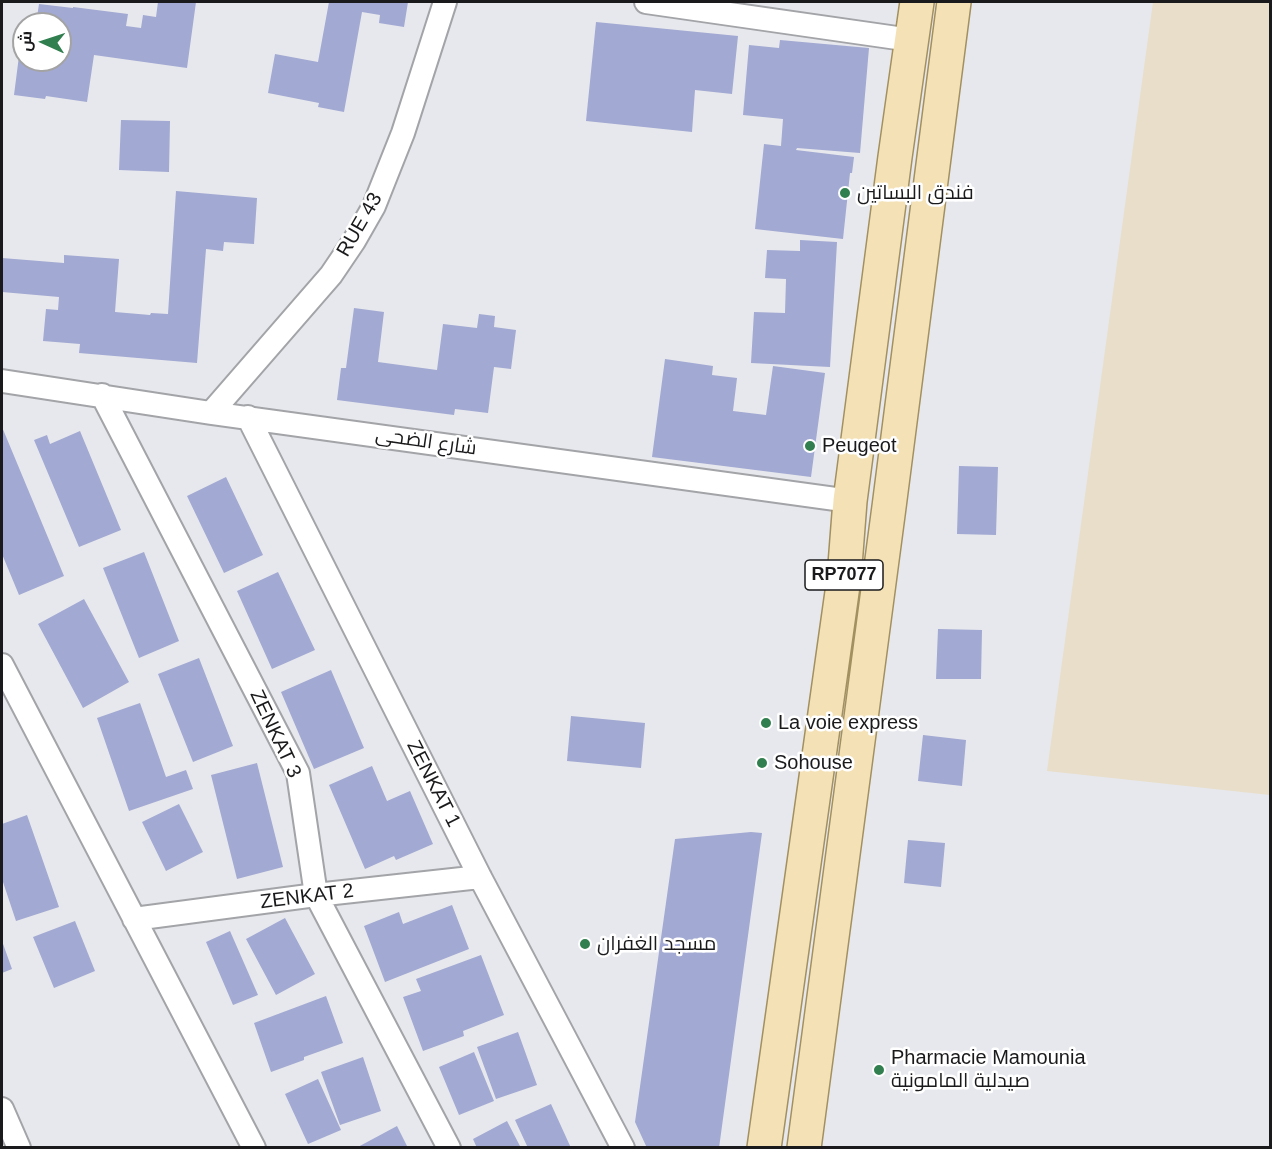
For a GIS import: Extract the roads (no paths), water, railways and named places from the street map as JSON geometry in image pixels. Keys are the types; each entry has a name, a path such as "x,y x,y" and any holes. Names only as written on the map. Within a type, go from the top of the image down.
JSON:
{"main road":[{"name":"RP7077","path":"764,1148 844,578 850,501 917,2"},
{"name":"RP7077","path":"804,1148 954,2"}],"street":[{"name":"RUE 43","path":"211,413 331,274 374,206 403,133 445,2"},
{"path":"646,2 911,40"},
{"name":"شارع الضحى","path":"2,381 211,413 850,501"},
{"name":"ZENKAT 3","path":"102,395 298,774 316,895 449,1148"},
{"name":"ZENKAT 1","path":"248,417 480,877 623,1148"},
{"path":"2,665 254,1148"},
{"name":"ZENKAT 2","path":"134,919 316,895 480,877"},
{"path":"2,1108 19,1148"}],"place":[{"name":"فندق البساتين","path":"845,193"},
{"name":"Peugeot","path":"810,446"},
{"name":"La voie express","path":"766,723"},
{"name":"Sohouse","path":"762,763"},
{"name":"مسجد الغفران","path":"585,944"},
{"name":"Pharmacie Mamounia صيدلية المامونية","path":"879,1070"}]}
